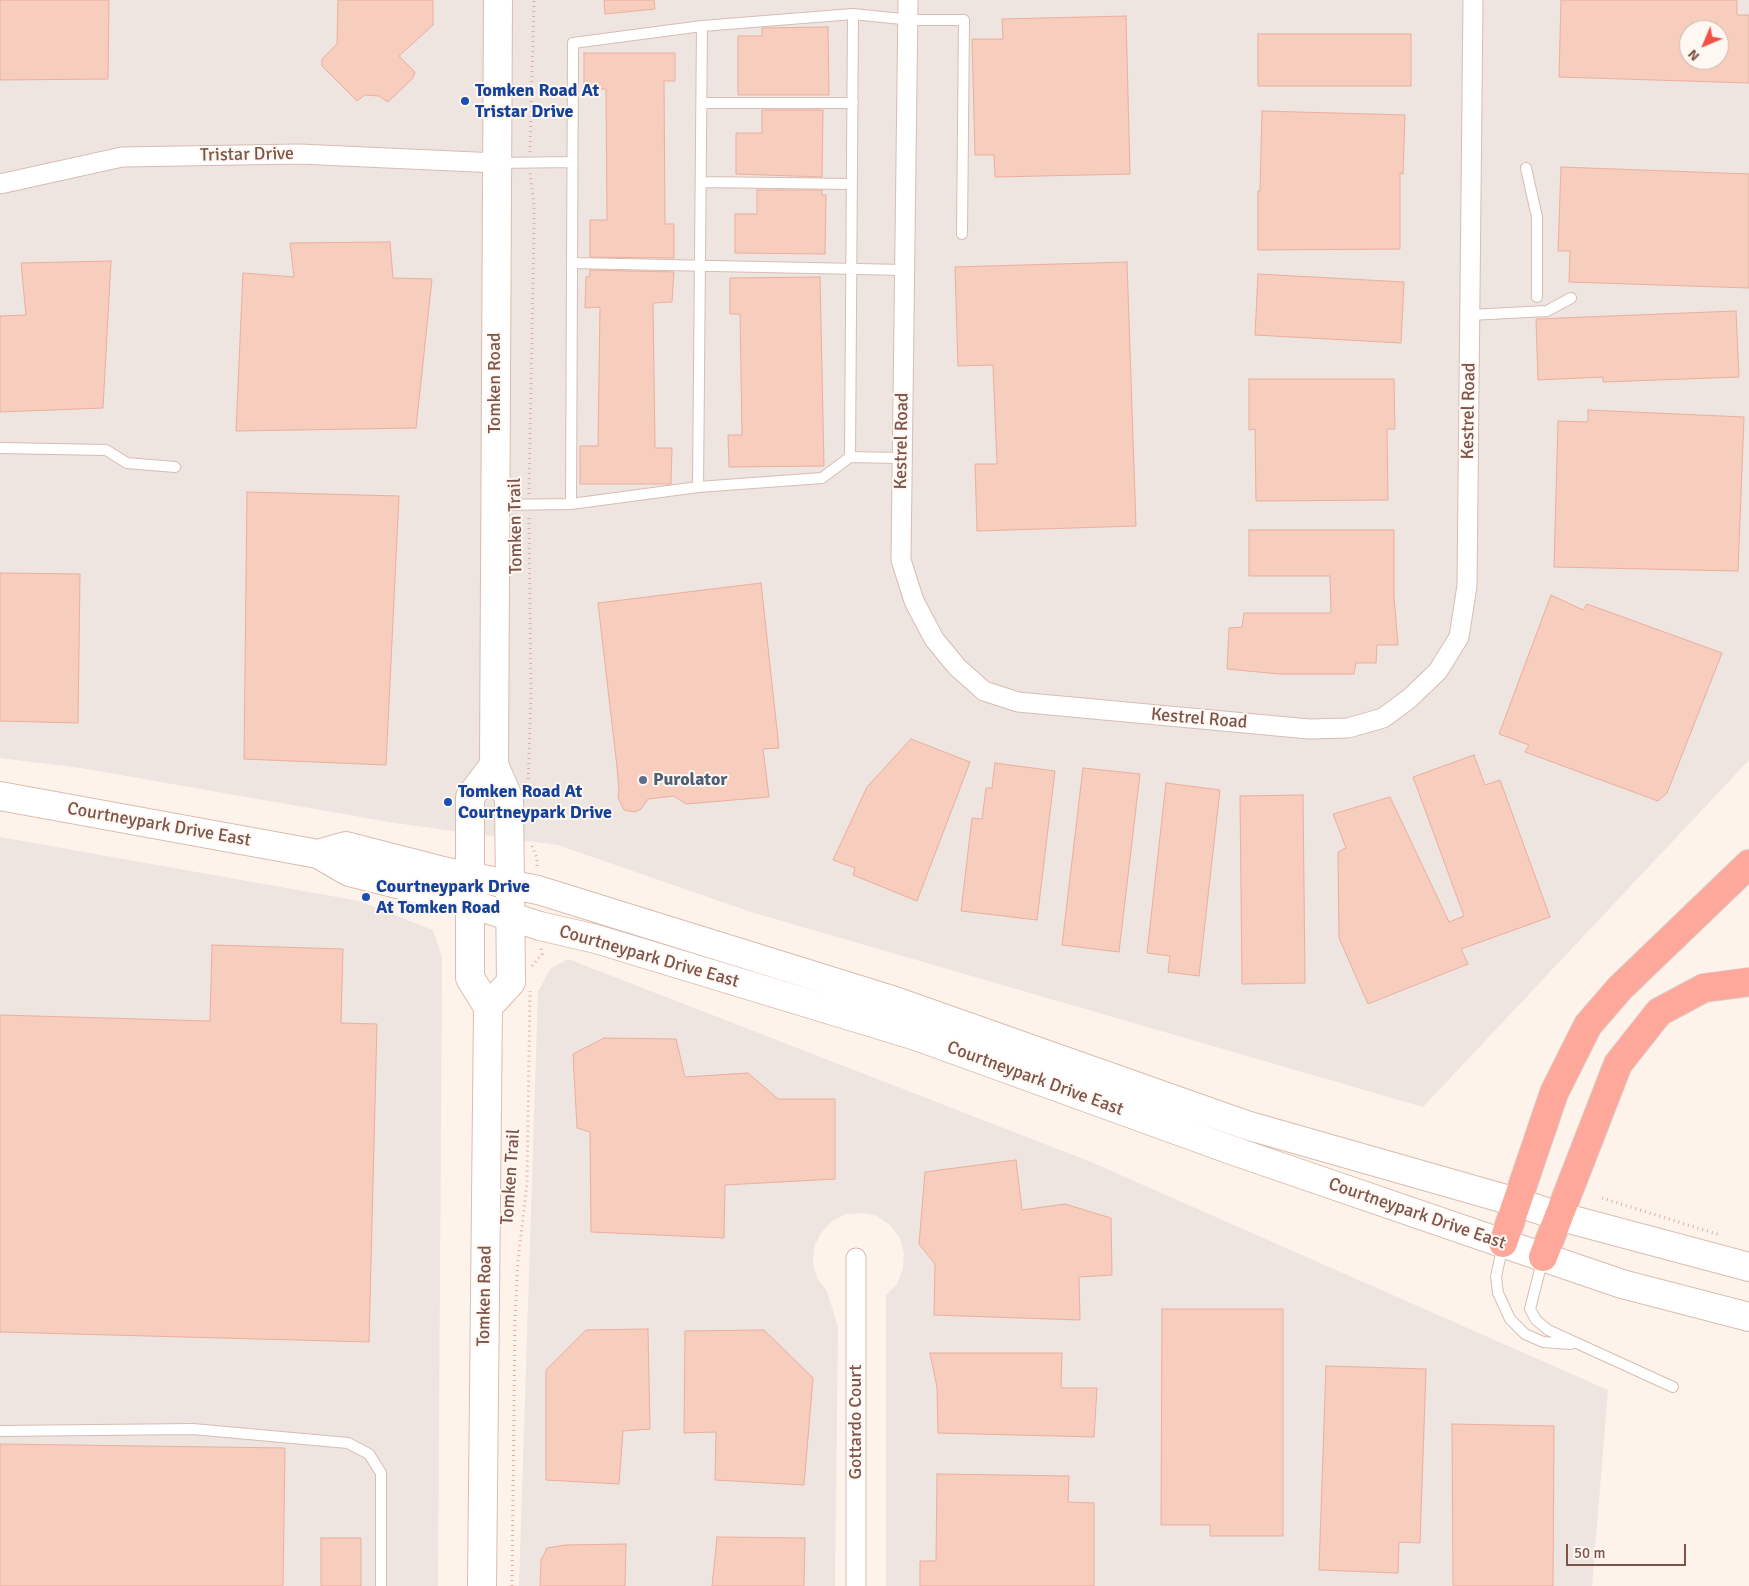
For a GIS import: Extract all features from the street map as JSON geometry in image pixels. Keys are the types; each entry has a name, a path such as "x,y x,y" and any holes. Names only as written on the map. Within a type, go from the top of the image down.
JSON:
{"highway":[{"path":"1503,1243 1554,1093 1588,1025 1620,988 1749,864"},
{"path":"1543,1257 1618,1064 1659,1012 1704,988 1749,982"}],"main road":[{"name":"Tomken Road","path":"482,1586 488,1007 511,982 509,799 494,765 498,0"},
{"path":"488,1007 470,978 470,797 494,765"},
{"name":"Courtneypark Drive East","path":"0,796 318,854 349,872 470,904 540,926 596,939 916,1036 1234,1151 1622,1284 1749,1317"},
{"name":"Courtneypark Drive East","path":"318,854 346,846 470,876 538,890 889,999 1246,1125 1516,1202 1558,1216 1749,1267"}],"street":[{"name":"Kestrel Road","path":"908,9 901,560 914,601 934,639 957,667 984,691 1018,702 1309,729 1348,728 1383,718 1410,698 1438,671 1459,637 1466,586 1473,0"},
{"name":"Tristar Drive","path":"0,184 122,157 299,154 497,163"},
{"name":"Gottardo Court","path":"856,1258 856,1586"}],"lane":[{"path":"571,504 573,43 702,26 908,9 964,20 962,234"},
{"path":"850,457 853,14"},
{"path":"698,487 702,26"},
{"path":"702,102 853,103"},
{"path":"497,163 572,162"},
{"path":"1526,168 1537,217 1537,297"},
{"path":"701,182 852,184"},
{"path":"572,263 905,270"},
{"path":"1470,315 1547,311 1571,298"},
{"path":"0,448 106,450 127,463 175,467"},
{"path":"494,505 571,504 698,487 822,478 850,457 902,458"},
{"path":"1503,1243 1498,1259 1496,1278 1498,1292 1510,1319 1525,1334 1543,1342 1577,1344"},
{"path":"1543,1257 1530,1308 1536,1320 1548,1330 1673,1387"},
{"path":"0,1431 193,1429 348,1443 369,1454 381,1473 381,1586"}],"path":[{"path":"531,133 534,0"},
{"name":"Tomken Trail","path":"528,794 531,694 529,505 534,228 531,192"},
{"path":"530,841 537,858"},
{"path":"530,968 542,954"},
{"name":"Tomken Trail","path":"512,1586 515,1317 518,1261 527,1184 530,986"},
{"path":"1602,1198 1725,1237"}],"shaded area":[{"path":"0,0 1749,0 1749,760 1423,1107 751,912 558,845 395,823 81,768 0,758"},
{"path":"0,837 359,901 433,930 442,957 438,1586 0,1586"},
{"path":"568,959 1091,1162 1608,1390 1592,1586 886,1586 886,1295 897,1284 903,1269 904,1253 900,1238 890,1225 877,1216 862,1213 846,1214 832,1221 821,1233 814,1247 813,1263 817,1278 827,1291 838,1327 835,1586 519,1586 538,992 550,969"}],"building":[{"path":"0,0 109,0 108,79 0,80"},
{"path":"338,0 433,0 433,25 399,56 415,72 413,78 388,102 379,96 365,95 357,101 322,66 322,59 337,44"},
{"path":"604,0 654,0 655,9 605,14"},
{"path":"1561,0 1737,0 1737,15 1749,15 1749,83 1559,77"},
{"path":"1126,16 1130,174 995,177 994,155 975,155 972,39 1003,39 1002,19"},
{"path":"828,27 829,95 738,95 738,36 762,36 762,28"},
{"path":"1258,34 1411,34 1411,86 1258,86"},
{"path":"584,53 675,53 675,81 664,81 665,224 674,224 674,258 590,257 590,220 607,220 606,89 584,89"},
{"path":"762,110 823,110 822,177 736,174 736,133 762,133"},
{"path":"1262,111 1405,115 1403,174 1400,173 1400,249 1258,250 1258,191 1260,191"},
{"path":"1561,167 1749,174 1749,288 1569,282 1570,251 1558,251"},
{"path":"757,190 822,190 822,195 826,195 825,254 735,253 735,214 757,214"},
{"path":"390,242 393,278 432,279 416,428 236,431 243,273 294,277 290,243"},
{"path":"111,261 103,408 0,412 0,316 26,315 21,263"},
{"path":"1127,262 1136,526 977,531 975,464 997,464 993,365 958,366 955,267"},
{"path":"590,270 674,272 672,302 653,303 655,448 672,448 671,484 580,484 580,446 598,446 600,307 585,308 586,277 590,276"},
{"path":"1258,274 1404,282 1401,343 1255,335"},
{"path":"820,277 824,466 729,467 728,435 742,435 740,314 730,314 730,278"},
{"path":"1736,311 1739,377 1603,382 1603,377 1538,380 1536,319"},
{"path":"1249,379 1394,379 1395,429 1387,429 1388,500 1256,501 1255,429 1249,430"},
{"path":"1588,410 1744,417 1738,571 1554,567 1558,421 1588,422"},
{"path":"247,492 399,496 386,765 244,759"},
{"path":"1249,530 1394,530 1394,596 1398,645 1377,645 1376,663 1356,663 1354,674 1279,674 1227,669 1229,628 1242,627 1244,613 1331,613 1330,576 1249,576"},
{"path":"0,573 80,574 78,723 0,721"},
{"name":"Purolator","path":"761,583 779,748 763,749 769,797 686,804 674,796 648,799 641,809 635,812 624,810 618,798 617,767 598,603"},
{"path":"1551,595 1583,610 1587,604 1722,653 1667,793 1658,801 1525,752 1529,745 1499,734"},
{"path":"911,739 970,762 917,901 853,875 855,868 833,860 867,787"},
{"path":"1474,755 1485,785 1500,780 1550,917 1461,949 1468,964 1368,1004 1339,938 1338,852 1346,848 1333,814 1390,797 1449,922 1464,916 1413,777"},
{"path":"995,763 1055,771 1037,920 961,911 972,818 982,819 986,788 992,788"},
{"path":"1083,768 1140,774 1119,952 1062,945"},
{"path":"1166,783 1220,790 1199,976 1168,972 1170,956 1147,953"},
{"path":"1303,795 1305,983 1242,984 1240,796"},
{"path":"212,945 343,949 341,1023 377,1024 369,1342 0,1332 0,1015 210,1021"},
{"path":"604,1038 676,1039 685,1077 748,1073 778,1099 835,1099 835,1179 725,1185 724,1238 591,1232 590,1132 577,1128 573,1054"},
{"path":"1016,1160 1022,1210 1065,1204 1111,1218 1112,1275 1079,1277 1080,1320 934,1315 935,1264 919,1244 925,1172"},
{"path":"1162,1309 1283,1309 1283,1536 1210,1536 1210,1525 1161,1525"},
{"path":"648,1329 650,1429 623,1431 619,1484 546,1480 546,1370 586,1330"},
{"path":"764,1330 813,1378 804,1485 715,1480 716,1432 684,1433 685,1331"},
{"path":"930,1353 1062,1353 1061,1388 1097,1388 1094,1437 938,1433 937,1387"},
{"path":"1326,1366 1426,1369 1420,1543 1399,1542 1398,1573 1319,1570"},
{"path":"1452,1424 1554,1426 1553,1586 1453,1586"},
{"path":"0,1444 285,1448 283,1586 0,1586"},
{"path":"937,1474 1069,1476 1068,1502 1094,1503 1094,1586 920,1586 920,1561 936,1561"},
{"path":"717,1537 805,1538 804,1586 712,1586"},
{"path":"321,1538 361,1538 361,1586 321,1586"},
{"path":"626,1544 625,1586 540,1586 541,1560 547,1548 566,1545"}],"place":[{"name":"Tomken Road At Tristar Drive","path":"465,101"},
{"name":"Purolator","path":"643,780"},
{"name":"Tomken Road At Courtneypark Drive","path":"448,802"},
{"name":"Courtneypark Drive At Tomken Road","path":"366,897"}]}
